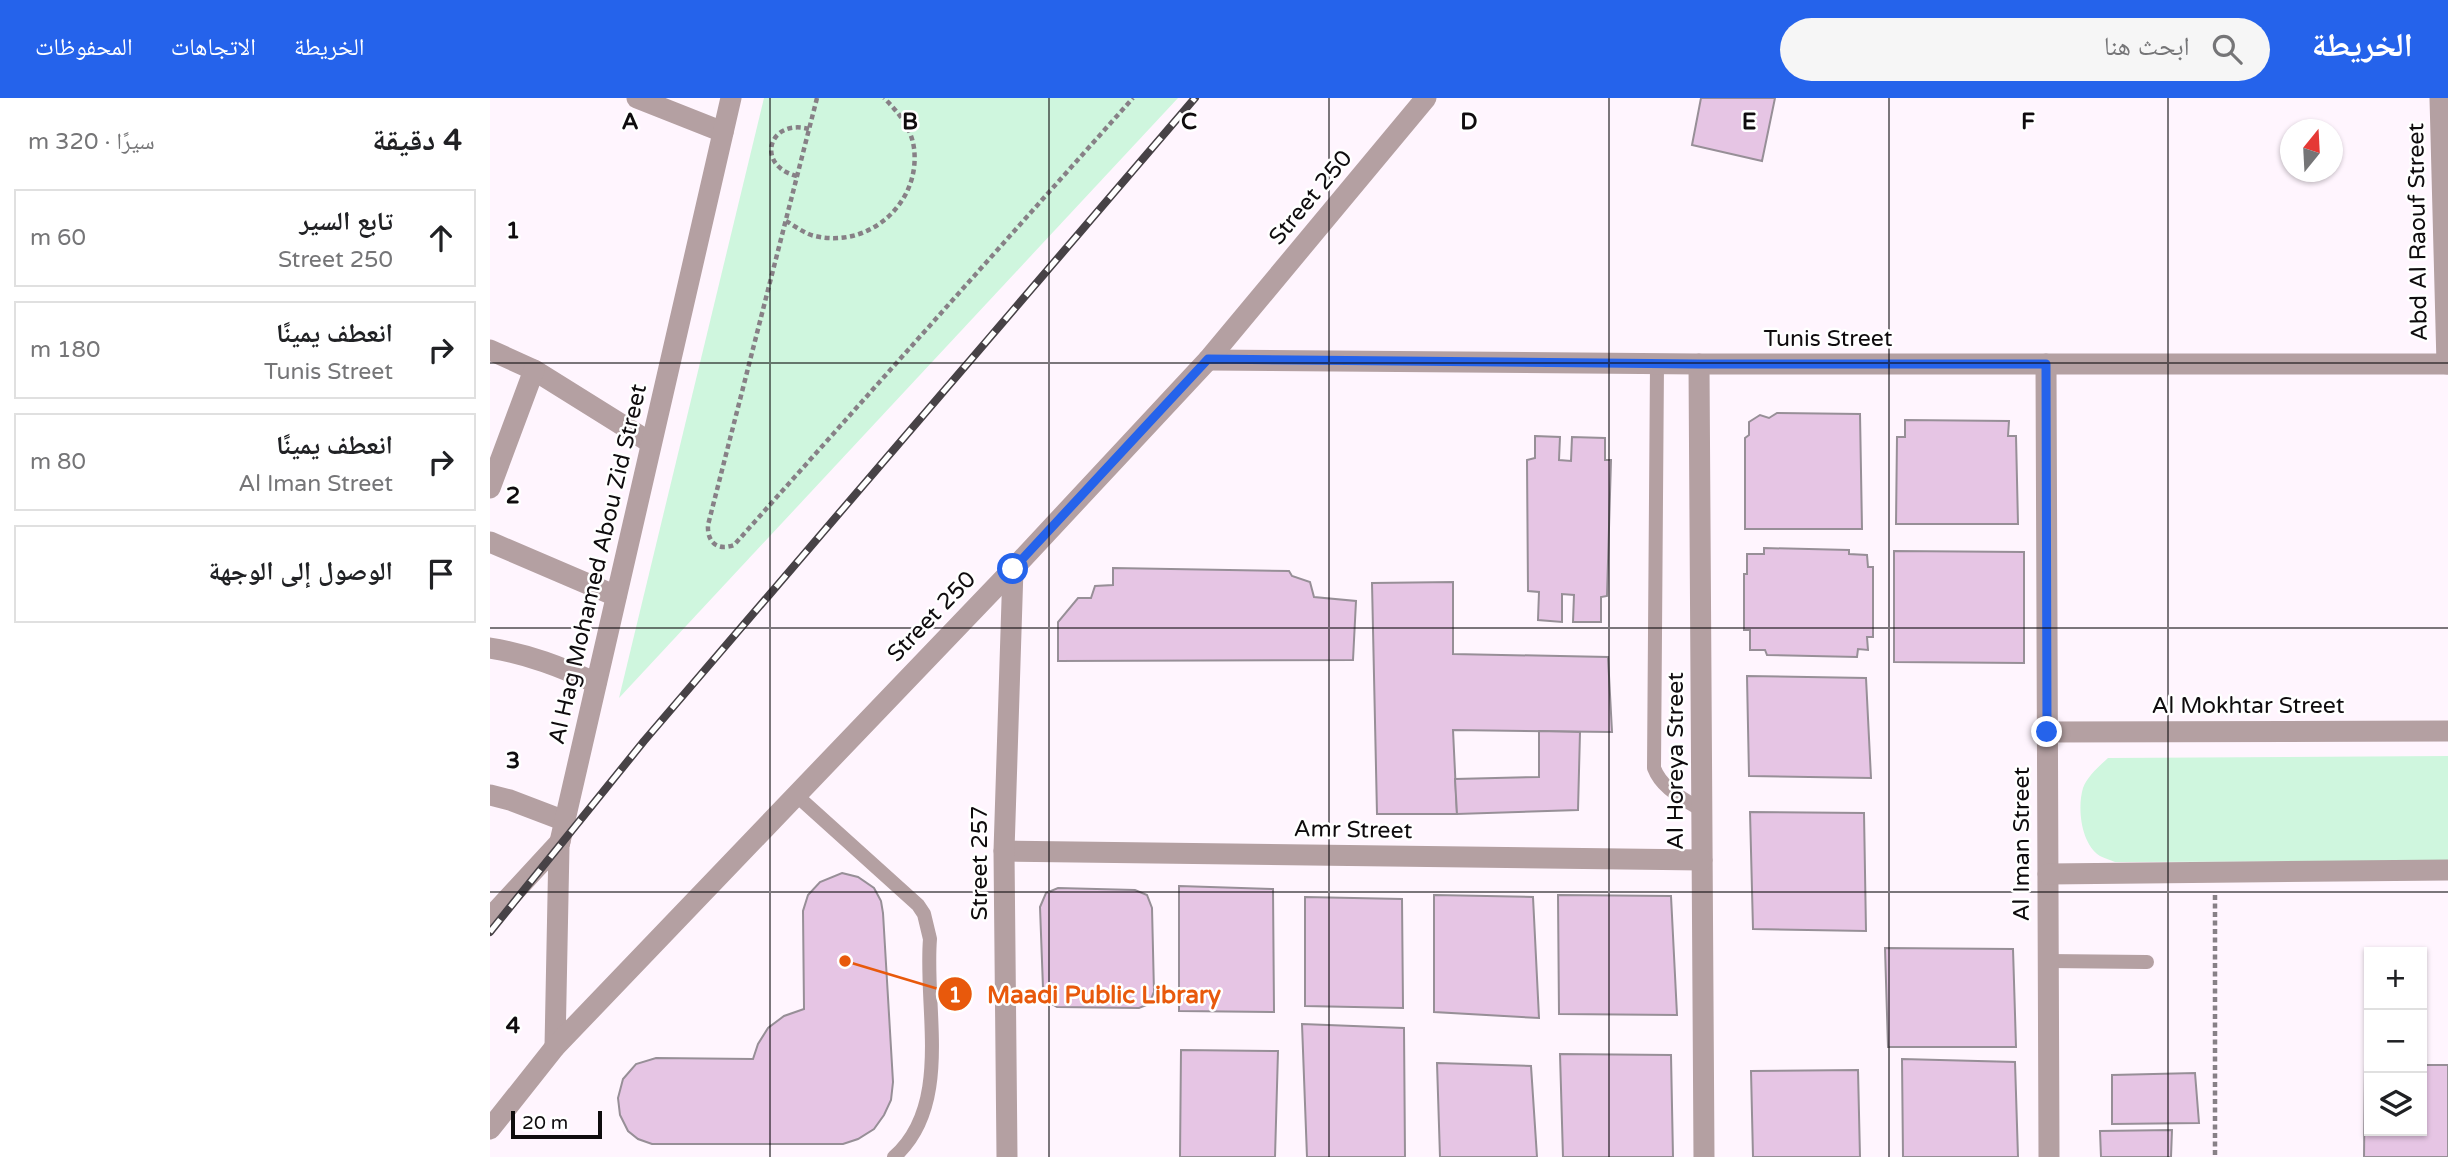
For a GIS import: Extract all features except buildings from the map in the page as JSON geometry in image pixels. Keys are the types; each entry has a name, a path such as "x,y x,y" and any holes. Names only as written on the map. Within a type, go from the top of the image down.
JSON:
{"street":[{"path":"637,98 723,132"},
{"name":"Al Hag Mohamed Abou Zid Street","path":"555,1047 562,832 730,98"},
{"name":"Street 250","path":"490,1129 555,1047 1013,569 1208,359 1426,98"},
{"name":"Abd Al Raouf Street","path":"2440,98 2447,364"},
{"path":"490,350 534,370 651,443"},
{"name":"Tunis Street","path":"1208,359 1657,364 2447,364"},
{"name":"Al Horeya Street","path":"1699,364 1704,1157"},
{"name":"Al Iman Street","path":"2046,364 2049,1157"},
{"path":"490,488 534,370"},
{"path":"490,542 616,596"},
{"name":"Street 257","path":"1007,1157 1004,852 1013,569"},
{"path":"490,648 511,651 555,664 596,683"},
{"name":"Al Mokhtar Street","path":"2047,732 2448,732"},
{"path":"490,795 510,800 562,832 490,918"},
{"name":"Amr Street","path":"1004,852 1702,860"},
{"path":"2048,874 2448,870"}],"lane":[{"path":"1657,364 1654,768 1658,778 1666,786 1701,810"},
{"path":"796,796 918,905 928,925 930,1093 920,1124 912,1138 894,1157"},
{"path":"2048,961 2147,962"}],"path":[{"path":"817,98 708,526 707,534 711,542 726,549 734,545 1133,98"},
{"path":"786,222 814,236 846,238 876,228 899,207 913,178 914,147 903,117 884,98"},
{"path":"797,176 784,173 774,164 771,152 774,139 783,129 796,126 809,129"},
{"path":"2215,873 2215,1157"}],"green space":[{"path":"764,98 1178,98 619,698"},
{"path":"2448,756 2448,861 2115,862 2100,856 2094,850 2088,843 2082,825 2080,805 2083,788 2090,776 2108,758"}],"railway":[{"path":"490,932 644,741 1195,98"}],"place":[{"name":"Maadi Public Library","path":"845,961"}],"route":[{"path":"1013,569 1208,359 2046,364 2047,732"}]}
